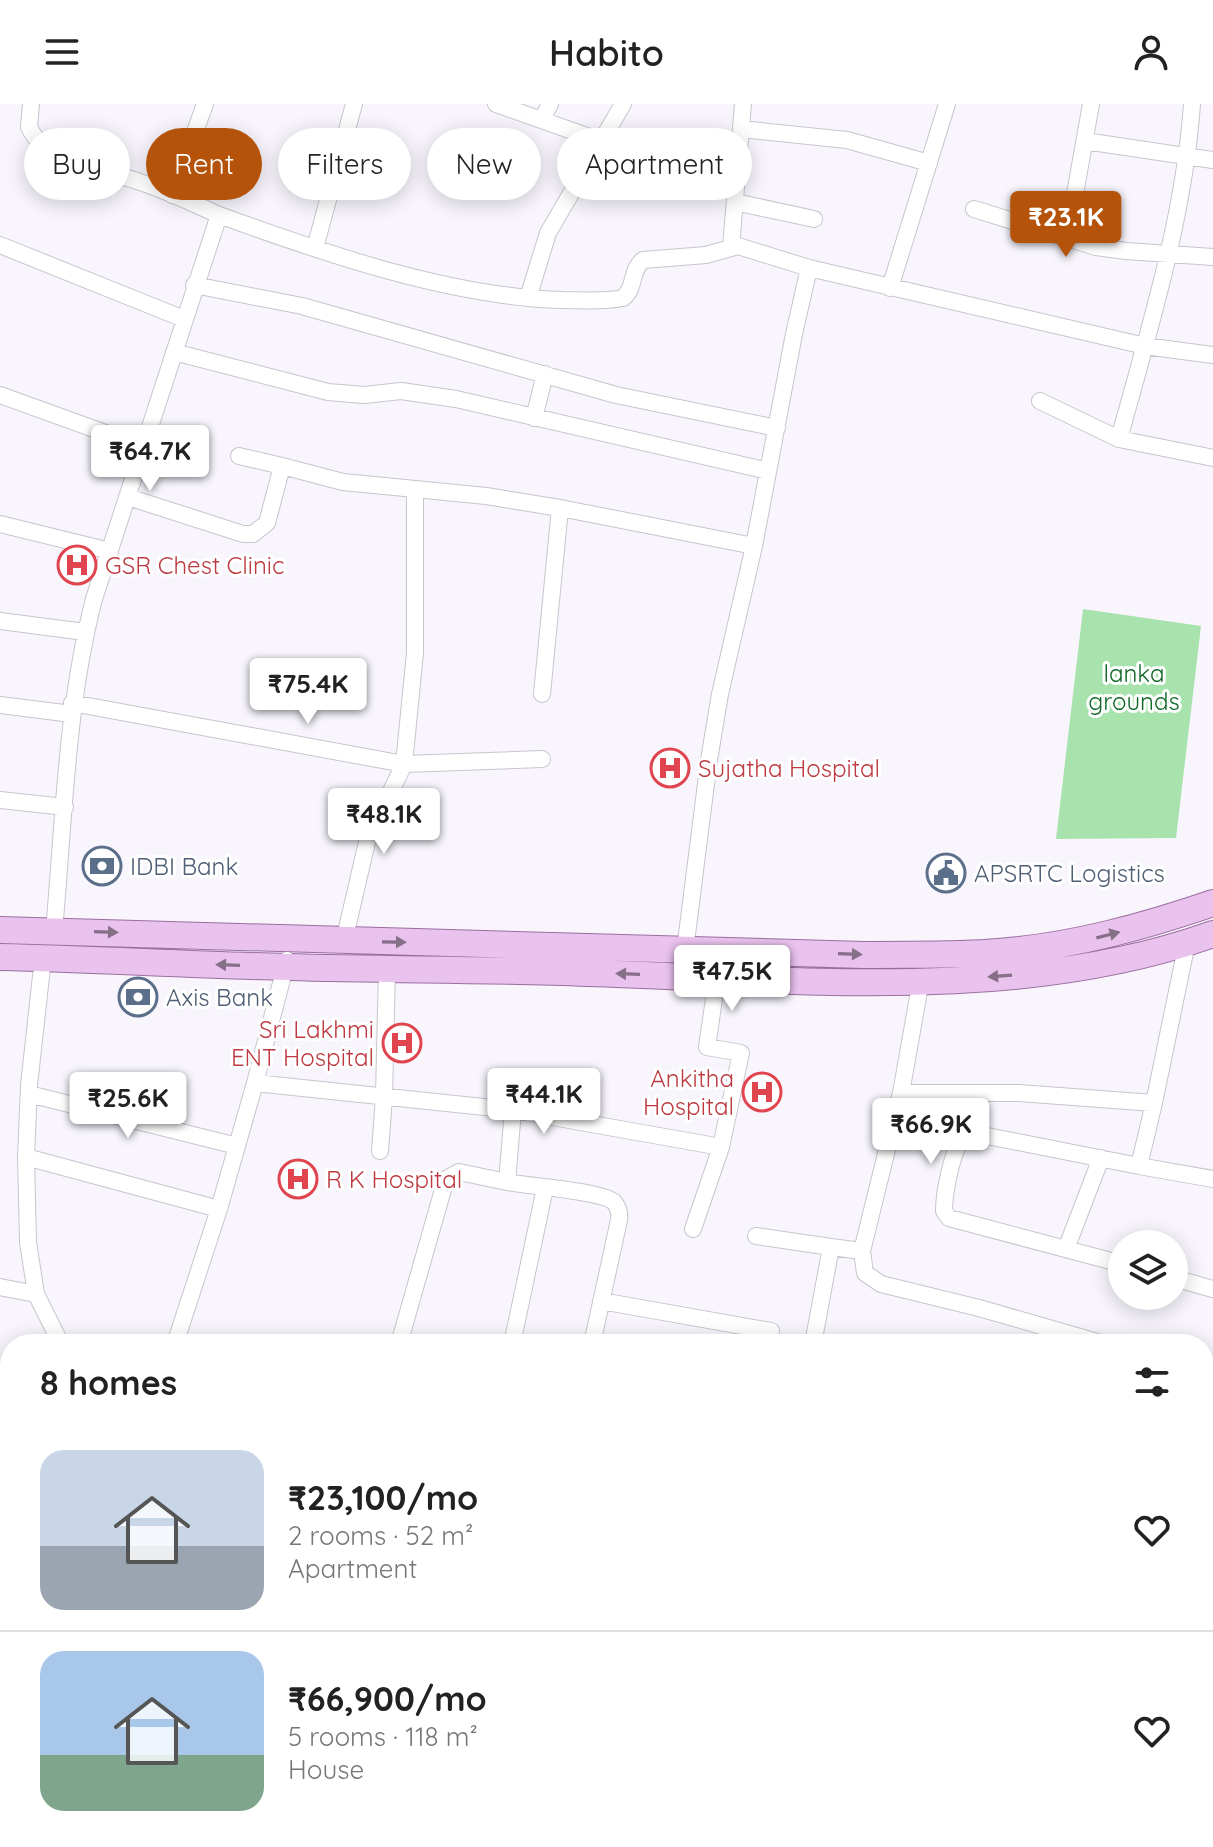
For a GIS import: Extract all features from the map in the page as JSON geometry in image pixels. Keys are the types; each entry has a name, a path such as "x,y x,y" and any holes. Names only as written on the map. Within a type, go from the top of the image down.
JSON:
{"main road":[{"path":"0,930 864,955 998,952 1089,939 1154,923 1213,903"},
{"path":"0,957 819,982 921,980 1076,969 1213,934"}],"street":[{"path":"31,104 29,127 46,148 77,165 146,185"},
{"path":"196,128 205,104"},
{"path":"315,248 354,104"},
{"path":"496,104 564,128"},
{"path":"542,120 550,104"},
{"path":"609,128 623,104"},
{"path":"741,128 743,104"},
{"path":"890,288 947,104"},
{"path":"1067,239 1091,104"},
{"path":"1119,439 1168,255 1186,158 1192,104"},
{"path":"752,130 847,140 929,163"},
{"path":"1085,141 1213,160"},
{"path":"184,200 315,248 481,292 528,298 623,298 630,291 636,267 643,260 706,255 731,247 746,247 809,268 890,288 1145,346 1213,355"},
{"path":"528,298 548,233 567,200"},
{"path":"731,247 735,202 814,219"},
{"path":"974,209 1067,239 1126,251 1213,257"},
{"path":"54,931 72,709 85,632 219,215"},
{"path":"0,245 184,319"},
{"path":"685,950 711,747 809,268"},
{"path":"194,285 302,306 616,395 777,428"},
{"path":"174,352 342,395 401,391 425,393 768,471"},
{"path":"534,418 545,374"},
{"path":"0,395 144,447"},
{"path":"1040,401 1119,439 1213,458"},
{"path":"239,456 343,482 486,496 754,546"},
{"path":"128,497 243,534 253,534 267,523 282,466"},
{"path":"344,941 367,842 404,764 415,653 415,489"},
{"path":"542,694 560,508"},
{"path":"0,524 110,551"},
{"path":"0,621 85,632"},
{"path":"0,705 72,709 404,764 542,759"},
{"path":"0,800 65,807"},
{"path":"178,1334 219,1209 255,1083 291,937"},
{"path":"1139,1166 1187,943"},
{"path":"43,958 29,1094 26,1157 28,1242 36,1294 56,1334"},
{"path":"380,1151 387,969"},
{"path":"693,1229 721,1147 741,1053 707,1047 717,978"},
{"path":"921,980 901,1093 862,1251 865,1273 881,1284 1069,1334"},
{"path":"255,1083 513,1110 721,1147"},
{"path":"901,1093 1019,1093 1154,1103"},
{"path":"29,1094 237,1146"},
{"path":"507,1182 513,1110"},
{"path":"1108,1260 946,1215 944,1206 949,1179 961,1138 973,1131 1213,1179"},
{"path":"26,1157 219,1209"},
{"path":"1066,1249 1101,1158"},
{"path":"402,1334 446,1179 459,1172 598,1196 607,1198 618,1207 619,1220 594,1334"},
{"path":"514,1334 545,1188"},
{"path":"756,1236 862,1251"},
{"path":"815,1334 831,1247"},
{"path":"1188,1282 1213,1289"},
{"path":"0,1287 36,1294"},
{"path":"601,1301 771,1331"}],"green space":[{"name":"lanka grounds","path":"1083,609 1201,626 1176,838 1056,839"}],"place":[{"name":"GSR Chest Clinic","path":"77,565"},
{"name":"Sujatha Hospital","path":"670,768"},
{"name":"IDBI Bank","path":"102,866"},
{"name":"APSRTC Logistics","path":"946,873"},
{"name":"Axis Bank","path":"138,997"},
{"name":"Sri Lakhmi ENT Hospital","path":"402,1043"},
{"name":"Ankitha Hospital","path":"762,1092"},
{"name":"R K Hospital","path":"298,1179"}]}
